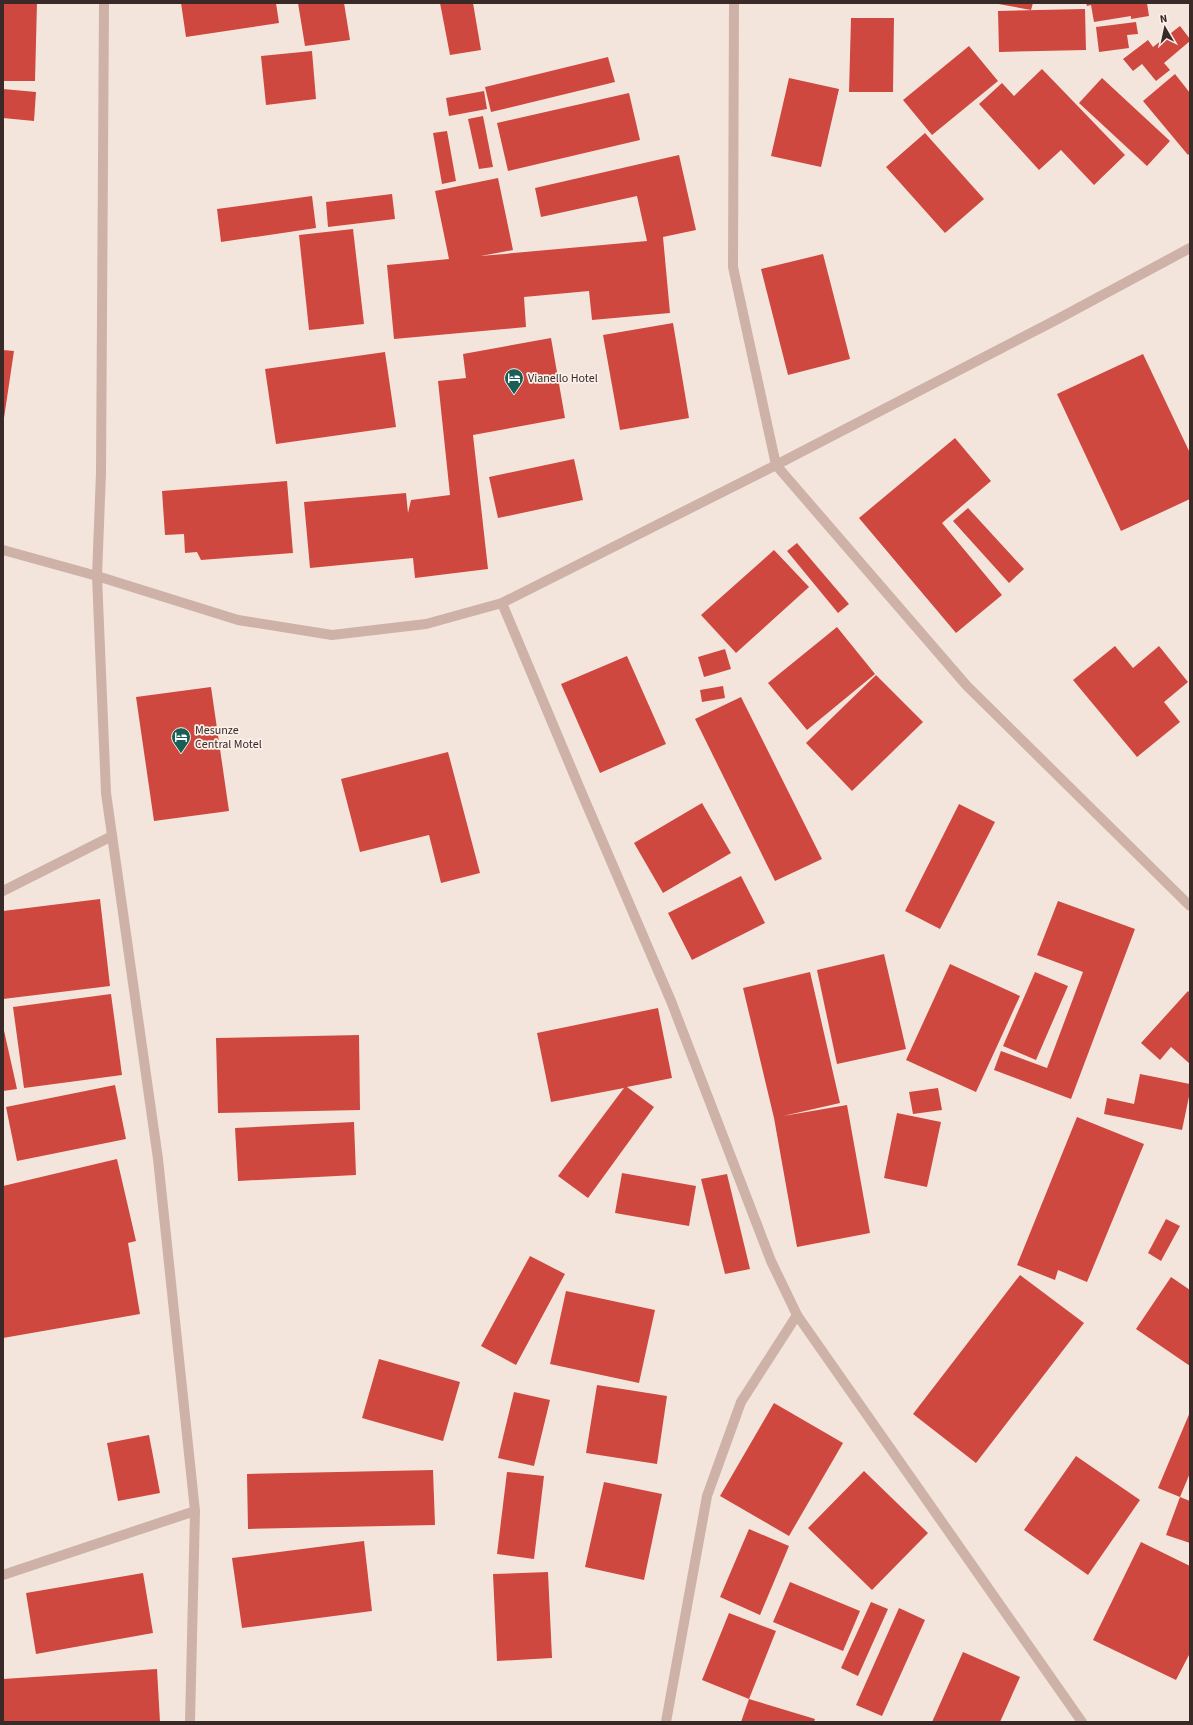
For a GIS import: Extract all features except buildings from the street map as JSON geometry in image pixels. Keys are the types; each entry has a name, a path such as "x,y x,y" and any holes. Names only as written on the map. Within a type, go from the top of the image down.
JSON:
{"street":[{"path":"104,3 101,473 97,576 106,793 158,1159 195,1511 190,1722"},
{"path":"734,3 733,267 776,465 967,686 1190,906"},
{"path":"3,550 97,576 238,620 332,635 426,624 502,603 776,465 1056,320 1190,248"},
{"path":"502,603 671,1001 771,1261 797,1315 1082,1722"},
{"path":"3,891 112,836"},
{"path":"666,1722 707,1496 741,1402 797,1315"},
{"path":"3,1575 195,1511"}],"place":[{"name":"Vianello Hotel","path":"514,395"},
{"name":"Mesunze Central Motel","path":"181,754"}]}
